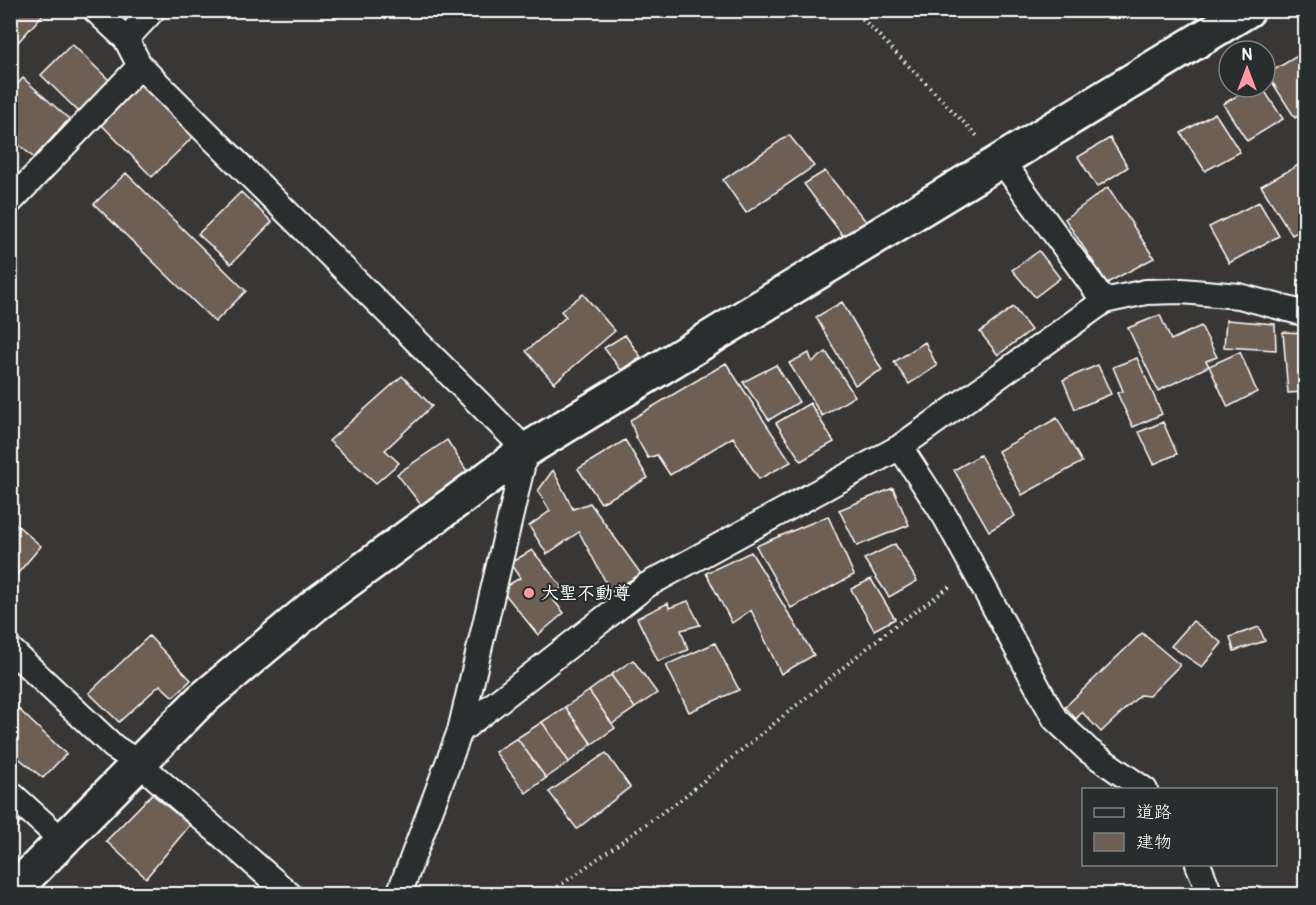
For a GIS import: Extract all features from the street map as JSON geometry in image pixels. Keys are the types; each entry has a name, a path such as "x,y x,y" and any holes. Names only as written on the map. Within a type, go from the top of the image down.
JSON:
{"street":[{"path":"95,10 126,39 140,66 526,450"},
{"path":"126,39 153,10"},
{"path":"10,894 200,700 315,605 526,450 1248,10"},
{"path":"10,202 140,66"},
{"path":"1001,160 1104,301"},
{"path":"460,731 647,585 900,447 1104,301 1146,292 1182,291 1239,296 1305,314"},
{"path":"900,447 946,518 1055,719 1089,751 1144,788"},
{"path":"399,894 460,731 526,450"},
{"path":"10,649 114,747 139,763 290,894"},
{"path":"10,793 63,841"},
{"path":"1199,866 1209,894"}],"path":[{"path":"854,10 1001,160"},
{"path":"548,894 680,800 888,632 974,569"}],"building":[{"path":"10,10 47,10 11,50 10,49"},
{"path":"72,44 110,81 79,112 41,75"},
{"path":"1304,52 1306,111 1295,118 1277,90 1277,68"},
{"path":"23,78 69,119 34,158 10,137 10,92"},
{"path":"146,79 197,133 152,177 100,123"},
{"path":"1232,99 1270,99 1283,119 1247,141 1223,104"},
{"path":"1215,113 1240,152 1205,171 1181,133"},
{"path":"789,135 814,166 746,213 723,180"},
{"path":"1110,138 1128,167 1097,187 1078,157"},
{"path":"1304,162 1306,227 1292,235 1261,186"},
{"path":"825,171 869,225 846,240 804,184"},
{"path":"126,173 246,291 215,322 94,204"},
{"path":"1108,187 1154,258 1107,283 1065,219"},
{"path":"241,192 272,222 231,264 198,234"},
{"path":"1259,202 1279,236 1229,263 1209,227"},
{"path":"1039,251 1060,278 1035,297 1012,270"},
{"path":"583,294 615,331 554,383 526,351 566,317 561,311"},
{"path":"842,302 882,370 855,385 816,317"},
{"path":"1013,307 1031,330 998,355 980,332"},
{"path":"1160,315 1171,340 1201,326 1217,357 1206,361 1209,366 1158,391 1128,328"},
{"path":"1226,320 1275,324 1276,350 1224,347"},
{"path":"1283,332 1306,333 1306,392 1288,393"},
{"path":"625,335 641,357 621,370 604,348"},
{"path":"925,342 937,366 909,384 894,362"},
{"path":"826,352 855,396 822,416 789,363 809,353 812,362"},
{"path":"1240,352 1257,392 1228,407 1209,366"},
{"path":"1137,358 1162,414 1133,427 1117,393 1123,391 1113,367"},
{"path":"726,363 791,462 759,479 733,437 670,475 657,455 648,458 636,437 630,420"},
{"path":"776,365 799,402 769,420 743,382"},
{"path":"1098,365 1111,394 1075,409 1063,380"},
{"path":"402,376 432,406 385,450 399,463 376,483 329,441"},
{"path":"810,403 834,442 801,461 776,423"},
{"path":"1057,418 1082,462 1022,495 998,451"},
{"path":"1163,422 1177,454 1154,464 1139,432"},
{"path":"447,440 467,471 421,505 397,474"},
{"path":"625,440 648,478 601,503 578,469"},
{"path":"980,455 1015,516 989,531 954,470"},
{"path":"553,470 573,509 590,503 641,574 611,592 579,532 547,554 529,526 550,511 538,491"},
{"path":"893,488 909,525 857,546 839,510"},
{"path":"828,516 854,575 791,608 756,546"},
{"path":"10,519 41,546 12,580 10,579"},
{"path":"895,544 917,581 889,597 864,559"},
{"name":"大聖不動尊","path":"532,550 562,587 551,597 564,613 538,635 501,589 520,578 510,563"},
{"path":"751,552 814,655 781,674 751,610 732,623 706,573"},
{"path":"871,579 895,619 874,630 851,589"},
{"path":"688,601 700,625 681,630 688,650 658,661 637,618 668,603 669,608"},
{"path":"1193,621 1222,643 1202,667 1171,646"},
{"path":"1259,627 1265,641 1234,651 1230,637"},
{"path":"1142,633 1180,665 1149,696 1140,695 1101,732 1082,712 1076,719 1065,707"},
{"path":"149,636 191,680 173,697 160,685 119,722 89,693"},
{"path":"715,643 739,690 689,712 666,665"},
{"path":"633,660 657,693 635,708 611,675"},
{"path":"611,675 635,708 612,724 589,691"},
{"path":"589,691 615,728 592,744 565,707"},
{"path":"10,701 66,754 43,778 10,751"},
{"path":"565,707 592,744 569,762 542,722"},
{"path":"542,722 569,762 546,778 517,738"},
{"path":"517,738 546,778 526,793 495,752"},
{"path":"606,753 630,787 577,829 549,792"},
{"path":"152,794 190,825 146,878 106,841"},
{"path":"10,815 21,822 10,835"}],"place":[{"name":"大聖不動尊","path":"529,593"}]}
